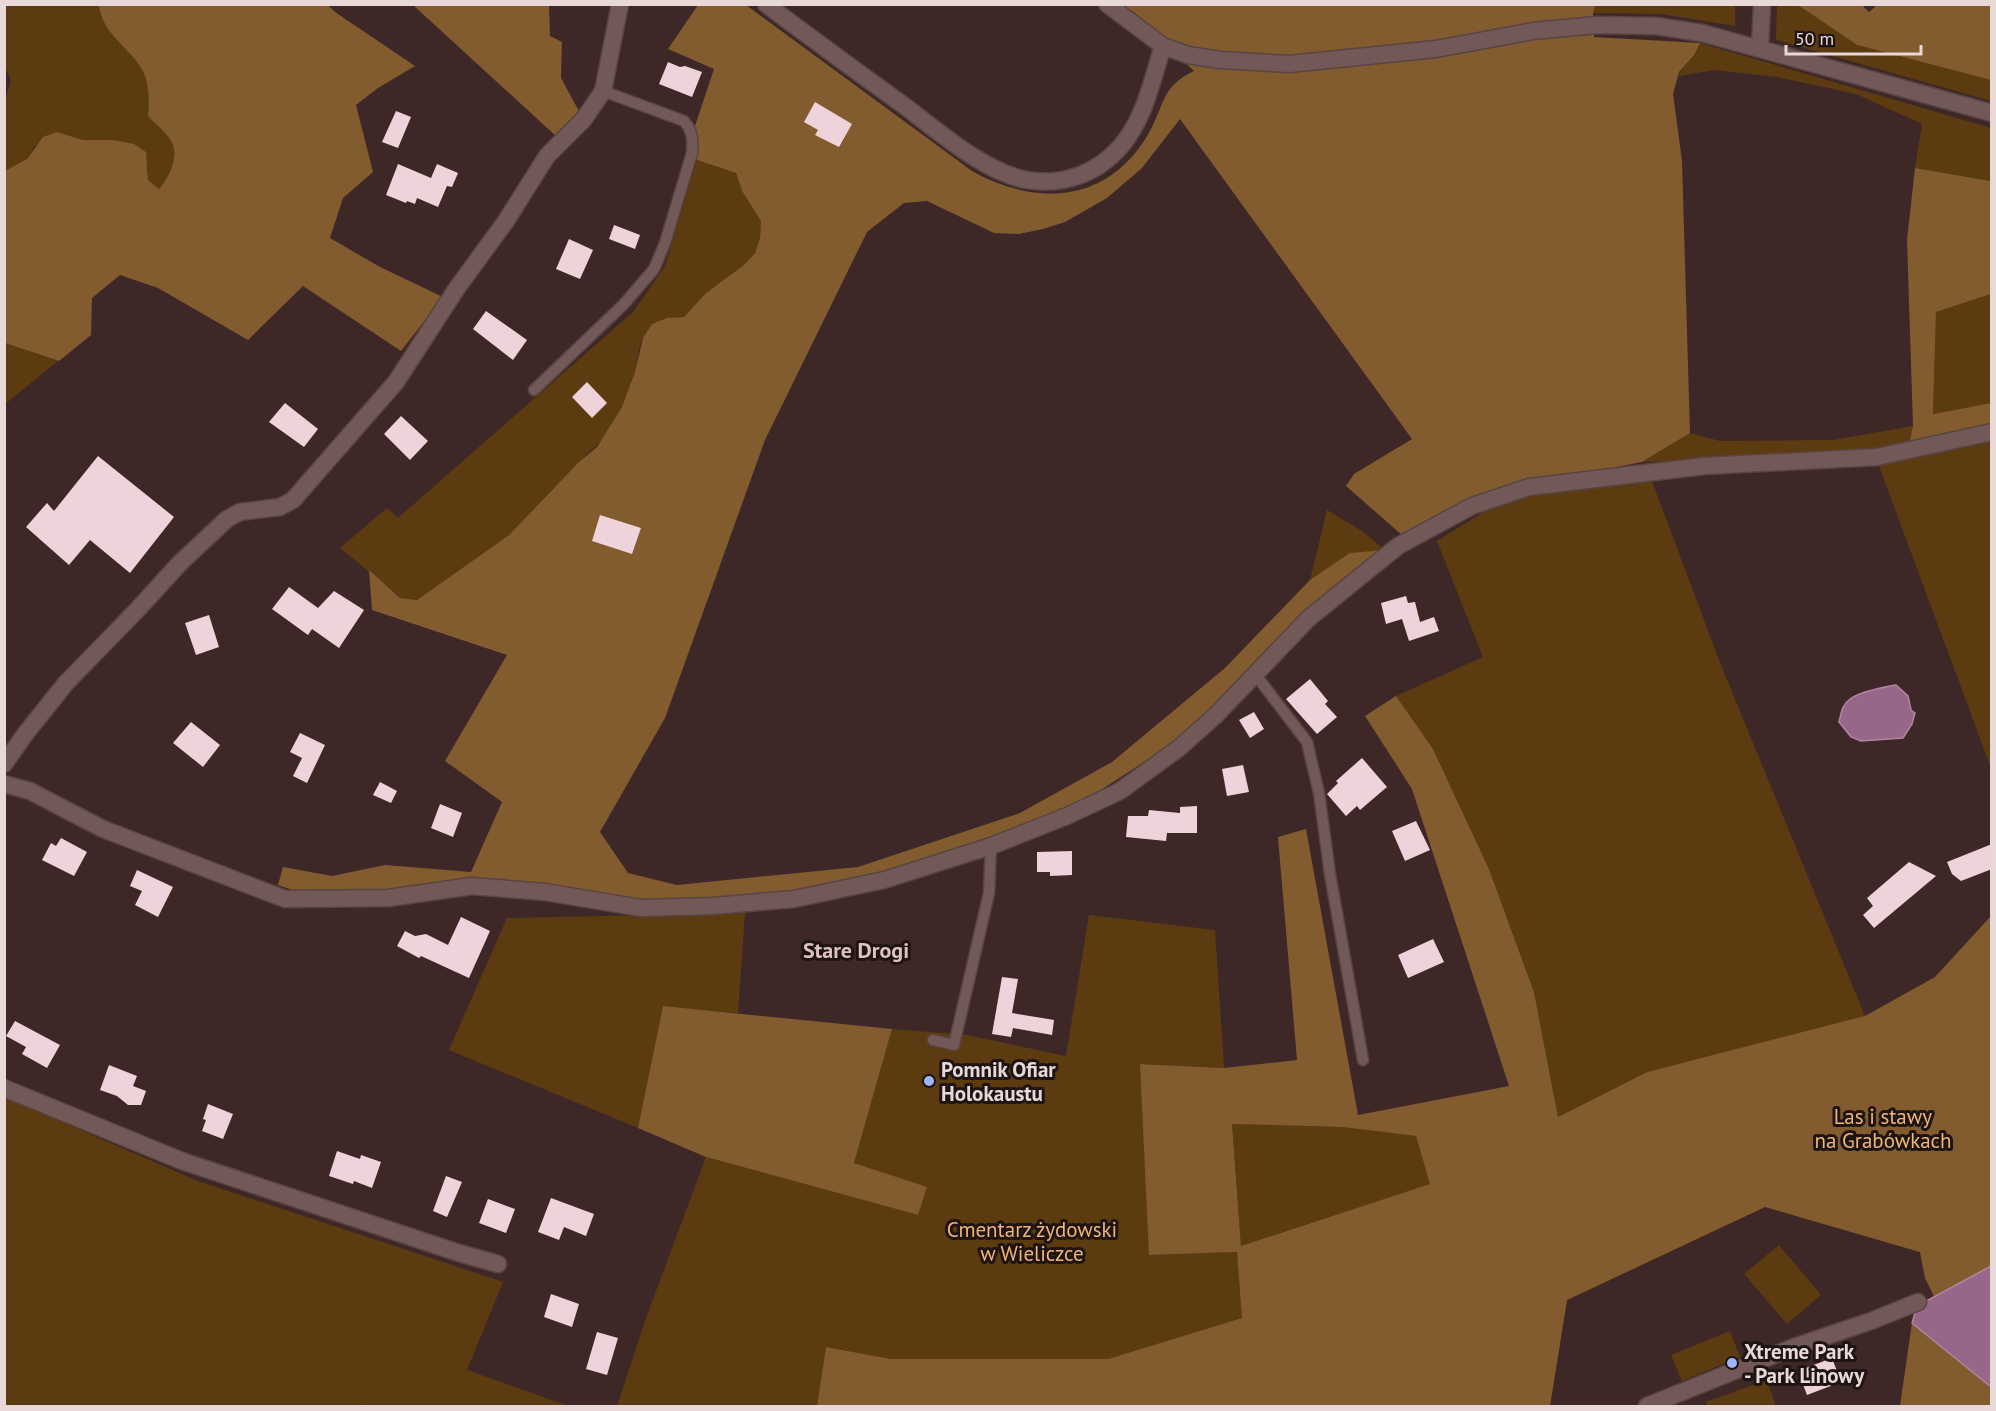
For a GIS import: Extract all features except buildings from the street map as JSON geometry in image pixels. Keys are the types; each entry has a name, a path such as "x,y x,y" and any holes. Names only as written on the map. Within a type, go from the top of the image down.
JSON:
{"street":[{"path":"4,764 66,683 180,563 227,519 240,512 280,507 293,500 396,382 457,288 506,221 546,156 584,119 603,91 620,4"},
{"path":"766,4 956,144 997,170 1025,180 1041,182 1057,182 1084,174 1098,167 1122,145 1143,109 1163,46"},
{"path":"1107,4 1163,46 1188,55 1220,60 1289,64 1436,49 1533,31 1597,25 1656,26 1702,33 1760,48 1992,113"},
{"path":"1760,48 1762,4"},
{"path":"4,784 30,790 103,829 285,899 388,898 472,886 545,892 641,909 713,906 817,895 884,880 991,846 1066,816 1120,791 1179,748 1216,715 1309,618 1398,546 1472,506 1528,487 1704,466 1876,457 1992,432"},
{"path":"4,1088 182,1161 498,1264"},
{"path":"1647,1407 1794,1347 1871,1321 1918,1302"}],"lane":[{"path":"534,390 624,304 654,269 665,243 692,153 694,140 684,121 603,91"},
{"path":"1255,674 1307,742 1319,793 1332,886 1363,1060"},
{"path":"933,1040 954,1045 989,892 991,846"}],"green space":[{"path":"5,5 99,5 107,27 142,69 148,88 148,116 166,134 173,147 172,166 159,189 148,180 148,166 113,140 83,140 57,132 34,147 27,159 5,171 5,101 11,80 5,67"},
{"path":"99,5 328,5 415,66 378,88 356,105 373,172 343,198 330,238 380,267 443,297 401,351 303,286 248,340 158,288 120,275 92,298 91,335 59,361 5,343 5,171 27,159 43,137 57,132 83,140 113,140 134,144 146,152 148,180 159,189 174,160 171,141 148,116 148,88 142,69 113,36 102,17"},
{"path":"413,5 549,5 550,36 562,42 561,78 580,113 557,137"},
{"path":"698,5 746,5 972,171 997,183 1047,194 1071,192 1094,185 1115,173 1134,155 1150,131 1170,89 1194,71 1134,12 1122,5 1595,5 1594,37 1700,43 1694,55 1679,72 1673,94 1682,161 1690,433 1642,462 1479,494 1403,536 1346,486 1354,474 1412,439 1180,119 1142,168 1107,198 1065,222 1043,229 1019,234 994,233 927,201 904,203 867,232 765,440 665,718 600,832 628,873 677,885 858,867 1020,813 1112,762 1225,668 1310,580 1350,553 1385,550 1181,738 1093,795 1040,819 886,873 803,890 712,900 637,899 558,886 304,894 278,885 283,867 332,876 385,865 471,872 502,802 445,761 507,655 372,610 369,570 400,598 417,600 509,535 579,462 597,447 622,407 635,372 643,338 652,324 667,318 684,317 706,293 744,265 755,253 760,238 761,221 742,191 736,173 685,156 714,69 668,49"},
{"path":"1595,5 1735,5 1735,26 1661,14 1593,13"},
{"path":"1777,5 1798,5 1857,45 1991,80 1991,101 1776,40"},
{"path":"1798,5 1862,5 1869,12 1877,5 1991,5 1991,80 1857,45"},
{"path":"1700,43 1991,128 1991,181 1915,168 1922,124 1856,94 1777,77 1715,70 1678,76"},
{"path":"697,160 736,173 742,191 761,221 760,238 755,253 744,265 706,293 684,317 662,323 648,332 640,344 629,392 612,427 509,535 417,600 401,598 340,548 387,508 398,518 633,312 665,266"},
{"path":"1915,168 1991,181 1991,294 1936,312 1933,414 1991,403 1992,429 1909,444 1913,426 1907,240"},
{"path":"1991,294 1991,403 1933,414 1936,312"},
{"path":"5,343 58,361 5,404"},
{"path":"1913,426 1909,444 1878,453 1642,462 1690,433 1720,441 1833,440"},
{"path":"1991,437 1991,768 1879,466"},
{"path":"1652,481 1719,660 1865,1016 1924,995 1991,930 1991,1406 1900,1406 1912,1323 1917,1306 1934,1296 1925,1278 1920,1252 1765,1207 1567,1300 1550,1406 1257,1323 1861,1018 1647,1072 1558,1117 1534,992 1489,869 1433,749 1396,696 1483,657 1437,541 1493,506 1554,490"},
{"path":"1327,510 1362,531 1385,550 1310,580"},
{"name":"Las i stawy na Grabówkach","path":"1396,696 1433,749 1489,869 1534,992 1558,1117 1647,1072 1865,1016 1935,977 1991,916 1991,1266 1934,1296 1925,1278 1920,1252 1765,1207 1567,1300 1550,1406 817,1406 826,1347 891,1359 1108,1359 1242,1318 1237,1252 1149,1255 1140,1064 1224,1068 1297,1060 1278,837 1306,829 1358,1115 1509,1086 1412,789 1365,716","holes":["1232,1124 1342,1127 1416,1136 1430,1184 1241,1246"]},
{"path":"745,913 738,1013 663,1007 638,1128 449,1050 507,918"},
{"name":"Cmentarz żydowski w Wieliczce","path":"1089,915 1215,930 1224,1068 1141,1064 1150,1255 1237,1252 1243,1318 1108,1359 891,1359 826,1347 817,1406 617,1406 646,1318 706,1157 918,1215 926,1187 854,1163 892,1029 967,1035 1066,1056"},
{"path":"663,1006 892,1029 854,1163 927,1187 918,1215 706,1157 638,1128"},
{"path":"4,1097 198,1181 503,1282 467,1370 568,1406 368,1406 364,1404 362,1406 5,1406"},
{"path":"1232,1124 1342,1127 1416,1136 1431,1184 1241,1246"},
{"path":"1779,1245 1821,1295 1787,1324 1744,1274"},
{"path":"1912,1323 1991,1387 1991,1406 1900,1406"},
{"path":"1730,1331 1740,1357 1682,1381 1671,1355"},
{"path":"1767,1380 1776,1406 1708,1406 1706,1402"}],"shaded area":[{"path":"1896,685 1908,696 1911,710 1915,713 1912,724 1903,738 1861,741 1851,737 1839,722 1847,702 1864,692"},
{"path":"1991,1266 1991,1387 1912,1323 1917,1306"}],"place":[{"name":"Pomnik Ofiar Holokaustu","path":"929,1081"},
{"name":"Xtreme Park - Park Linowy","path":"1732,1363"}],"district":[{"name":"Stare Drogi","path":"856,950"}]}
